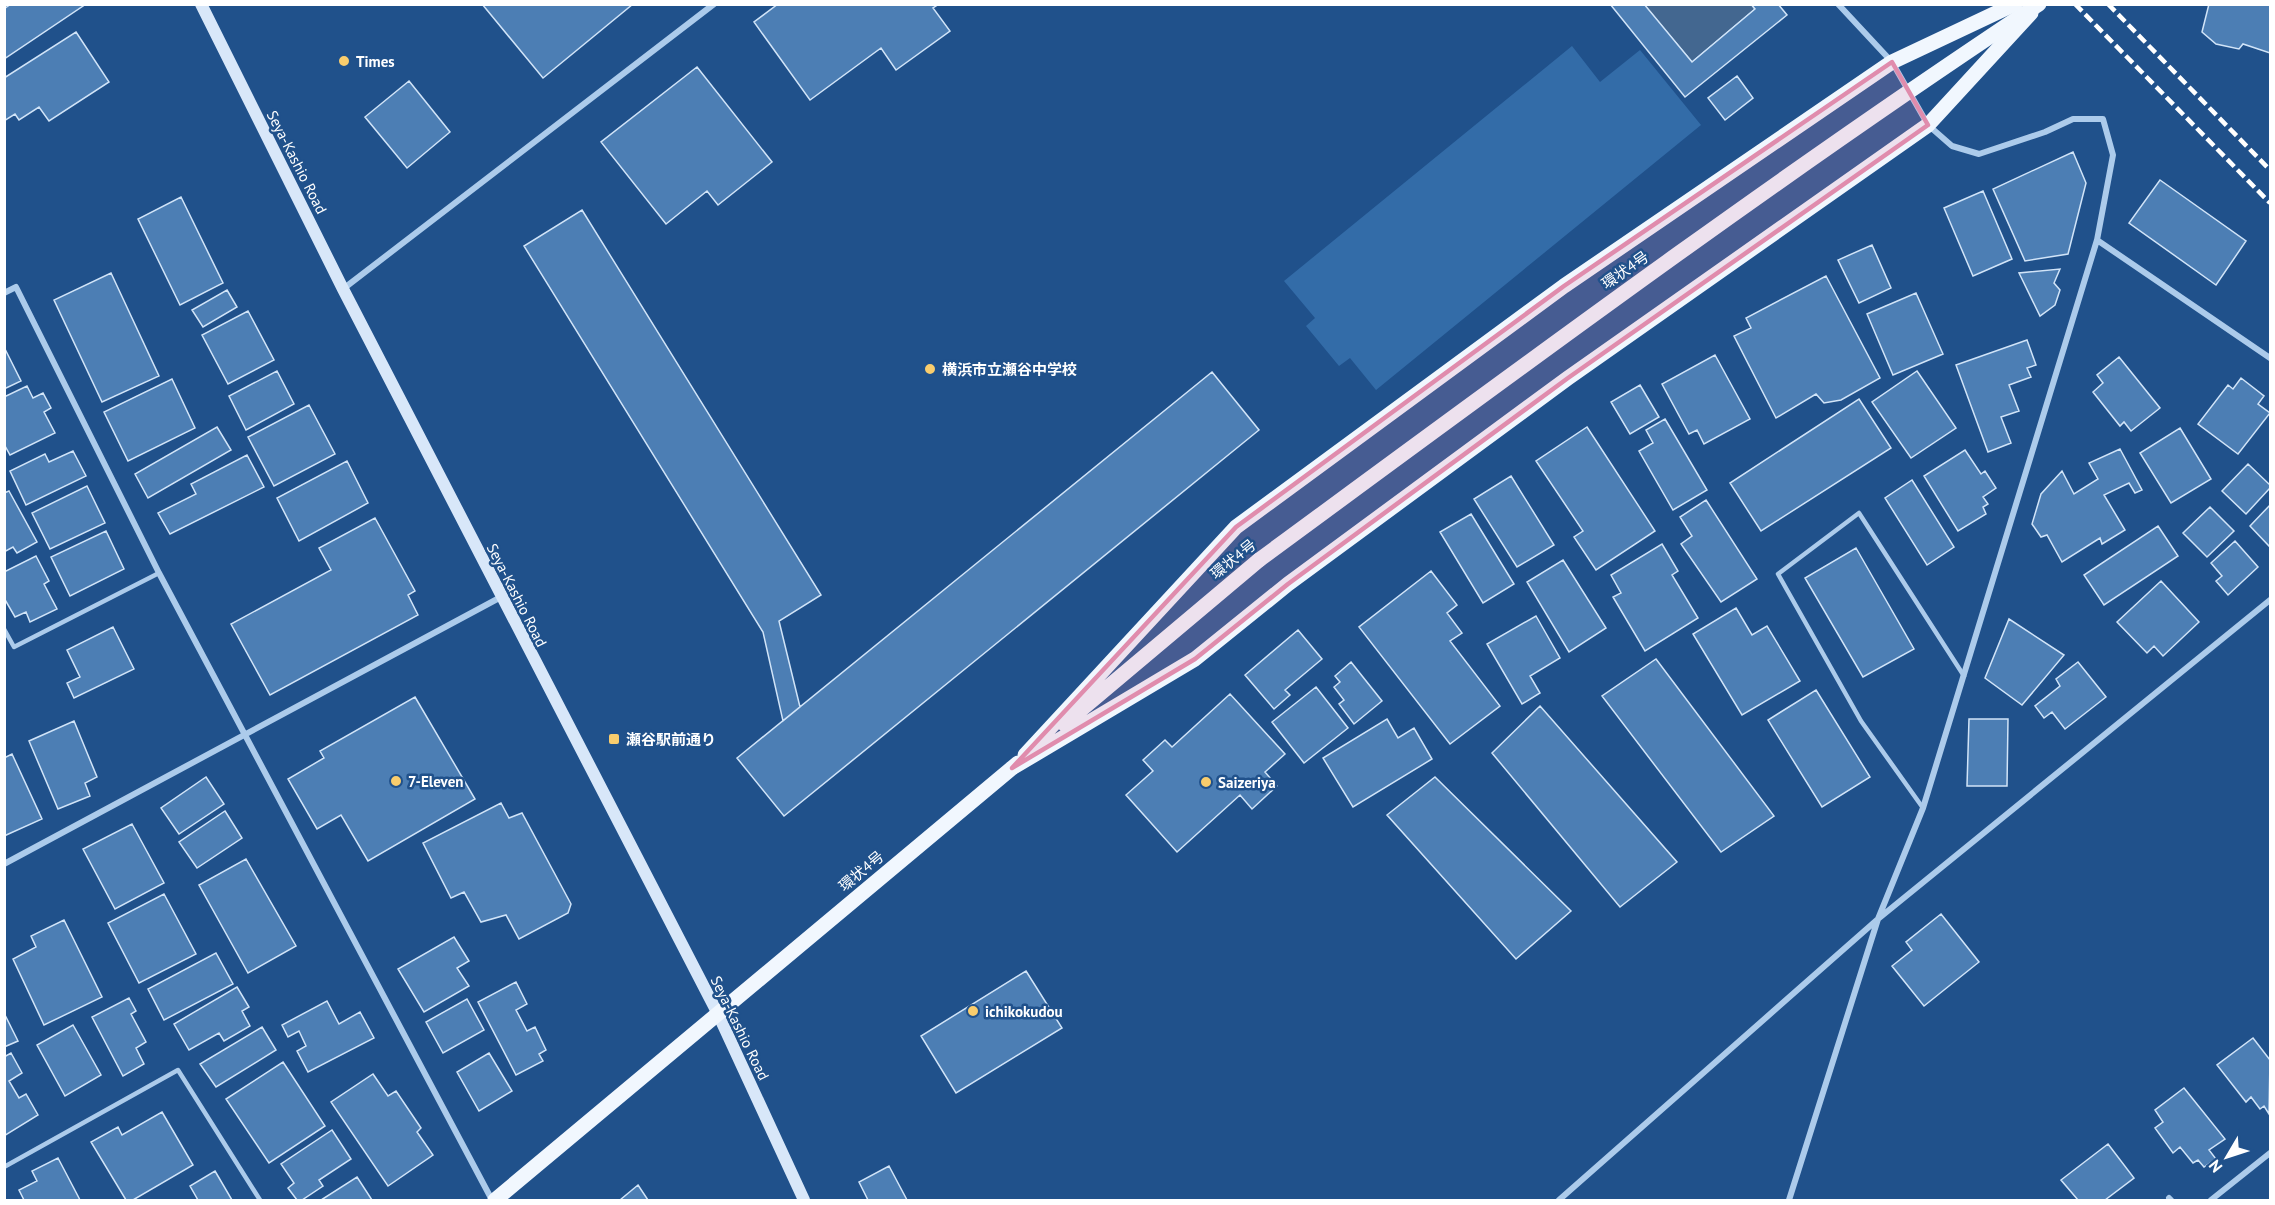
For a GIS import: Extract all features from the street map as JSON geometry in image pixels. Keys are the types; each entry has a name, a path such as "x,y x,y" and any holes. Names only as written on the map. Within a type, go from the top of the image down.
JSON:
{"main road":[{"name":"Seya-Kashio Road","path":"201,4 343,289 718,1014 804,1200"},
{"path":"1012,768 1236,527 1564,286 1892,62 2015,4"},
{"path":"1012,768 1196,659 1288,584 1568,378 1928,125 2039,4"},
{"name":"環状4号","path":"494,1200 1259,560 1559,339 1846,134 2039,4"}],"street":[{"path":"343,289 714,4"},
{"path":"1789,1200 1878,919 1923,808 1964,676 2097,240 2113,155 2103,119 2073,118 2045,132 1979,154 1952,146 1928,125 1892,62 1838,4"},
{"path":"2097,240 2271,358"},
{"path":"4,293 16,286 159,573 494,1200"},
{"path":"4,864 501,597"},
{"path":"1559,1200 1878,919 2271,600"},
{"path":"2211,1200 2271,1153"}],"lane":[{"path":"1923,808 1862,721 1778,574 1859,513 1964,676"},
{"path":"4,629 14,647 159,573"},
{"path":"4,1167 178,1070 260,1200"}],"highlighted area":[{"path":"1892,62 1928,125 1568,378 1288,584 1195,659 1012,768 1236,527 1564,286"}],"shaded area":[{"path":"1751,4 1755,9 1692,62 1644,5"},
{"path":"1572,46 1600,82 1640,50 1701,125 1376,390 1350,358 1339,366 1306,326 1315,318 1284,281"}],"building":[{"path":"11,4 86,4 4,59 4,9"},
{"path":"482,4 633,4 543,78"},
{"path":"778,4 939,4 933,8 950,31 896,70 881,48 810,100 754,22"},
{"path":"1610,4 1644,4 1692,62 1755,9 1751,4 1778,4 1787,15 1685,97"},
{"path":"2209,4 2270,4 2270,53 2243,44 2239,49 2216,44 2202,32"},
{"path":"76,32 109,82 49,121 39,107 19,120 15,114 4,121 4,78"},
{"path":"697,67 772,162 718,205 707,191 666,224 601,142"},
{"path":"1737,76 1753,98 1725,120 1708,98"},
{"path":"409,81 450,132 407,168 365,117"},
{"path":"2073,152 2086,183 2068,254 2025,261 1993,189"},
{"path":"2160,180 2246,241 2216,285 2129,223"},
{"path":"1983,191 2012,259 1973,276 1944,208"},
{"path":"181,197 223,283 180,305 138,219"},
{"path":"582,210 821,595 779,621 800,707 783,721 763,632 524,246"},
{"path":"1872,245 1891,288 1859,303 1838,260"},
{"path":"2060,269 2054,283 2060,290 2055,305 2040,316 2019,273"},
{"path":"111,273 159,376 102,402 54,300"},
{"path":"1826,276 1880,378 1841,400 1824,403 1816,394 1776,418 1734,336 1751,328 1746,318"},
{"path":"227,290 237,307 203,327 192,310"},
{"path":"1916,293 1943,354 1893,375 1867,314"},
{"path":"248,311 274,360 228,384 202,335"},
{"path":"2027,340 2036,365 2027,368 2031,377 2009,385 2019,411 2001,417 2011,443 1988,452 1956,365"},
{"path":"4,347 21,381 4,389"},
{"path":"1715,355 1750,419 1704,444 1697,430 1689,434 1662,384"},
{"path":"2119,357 2160,408 2131,431 2124,422 2120,426 2093,392 2103,383 2097,375"},
{"path":"277,371 294,404 246,430 229,396"},
{"path":"1917,371 1956,428 1911,458 1872,402"},
{"path":"1212,372 1259,430 784,816 737,758"},
{"path":"2241,378 2264,396 2258,404 2270,413 2238,454 2198,424 2228,385 2233,389"},
{"path":"172,379 195,428 128,461 104,412"},
{"path":"1640,385 1659,417 1630,434 1611,402"},
{"path":"27,386 33,398 43,393 51,408 44,412 55,433 10,455 4,444 4,397"},
{"path":"1859,399 1891,448 1761,531 1730,483"},
{"path":"309,405 335,454 274,486 248,437"},
{"path":"1665,419 1707,490 1673,510 1639,451 1653,443 1646,430"},
{"path":"217,427 231,450 148,498 135,474"},
{"path":"1587,427 1655,531 1596,570 1574,537 1583,531 1536,461"},
{"path":"2180,428 2211,479 2171,503 2140,453"},
{"path":"2120,449 2142,490 2135,493 2129,483 2104,495 2125,530 2102,544 2100,538 2062,562 2047,535 2041,537 2032,524 2041,494 2062,471 2074,494 2098,479 2089,463"},
{"path":"1965,450 1981,474 1985,471 1996,488 1983,497 1988,504 1983,507 1986,514 1958,531 1924,476"},
{"path":"73,451 86,476 26,505 10,471 45,454 49,462"},
{"path":"247,455 264,487 170,534 158,513 196,494 191,484"},
{"path":"347,461 368,503 299,541 277,498"},
{"path":"2248,464 2270,485 2270,488 2246,514 2222,491"},
{"path":"1511,476 1554,545 1517,567 1474,499"},
{"path":"1912,480 1954,547 1927,565 1885,498"},
{"path":"87,486 105,523 50,549 32,513"},
{"path":"9,491 37,542 17,553 13,547 4,552 4,493"},
{"path":"1706,500 1757,579 1721,602 1681,544 1692,536 1680,517"},
{"path":"2270,505 2270,547 2250,526"},
{"path":"2210,507 2234,531 2207,557 2183,533"},
{"path":"1471,514 1514,584 1483,603 1440,532"},
{"path":"375,518 415,591 408,595 418,615 270,695 231,624 331,570 319,548"},
{"path":"2158,526 2178,556 2104,605 2084,575"},
{"path":"106,531 124,569 70,596 51,557"},
{"path":"2235,541 2258,567 2228,595 2216,581 2222,576 2211,563"},
{"path":"1662,544 1678,571 1672,575 1698,618 1645,651 1613,597 1621,593 1611,575"},
{"path":"1856,548 1914,649 1863,677 1805,578"},
{"path":"36,556 49,581 44,584 57,609 30,622 26,612 15,617 4,598 4,572"},
{"path":"1563,560 1606,628 1569,652 1527,582"},
{"path":"1431,571 1457,605 1447,613 1462,633 1450,641 1500,706 1450,744 1359,627"},
{"path":"2161,581 2199,622 2163,656 2154,646 2147,653 2117,622"},
{"path":"1736,608 1752,635 1767,626 1800,681 1742,715 1693,634"},
{"path":"1536,616 1560,658 1530,676 1540,693 1522,704 1487,644"},
{"path":"2009,619 2064,655 2022,705 1985,678"},
{"path":"113,627 134,669 74,698 67,683 80,677 67,650"},
{"path":"1298,630 1322,659 1285,690 1290,695 1274,709 1245,675"},
{"path":"1656,659 1774,816 1721,852 1602,696"},
{"path":"1351,662 1382,701 1354,724 1339,704 1344,700 1334,687 1340,682 1335,676"},
{"path":"2078,662 2106,697 2065,729 2052,712 2044,718 2035,706 2060,686 2056,679"},
{"path":"1316,687 1348,728 1304,763 1272,722"},
{"path":"1816,690 1870,777 1822,807 1768,720"},
{"path":"1230,694 1285,754 1265,772 1277,786 1252,809 1240,795 1177,852 1126,795 1153,771 1143,760 1165,740 1172,747"},
{"path":"415,697 475,799 368,861 341,815 317,829 288,779 324,758 320,751"},
{"path":"1540,706 1677,862 1620,907 1492,753"},
{"path":"1387,719 1398,738 1414,728 1432,759 1353,807 1323,758"},
{"path":"1969,719 2008,719 2007,786 1967,786"},
{"path":"74,721 97,777 85,783 90,796 58,809 29,741"},
{"path":"12,754 42,819 4,836 4,758"},
{"path":"206,777 224,804 179,834 161,808"},
{"path":"1435,777 1571,911 1516,959 1387,815"},
{"path":"501,803 509,818 522,813 571,904 568,913 519,939 506,915 481,922 464,892 451,898 423,843"},
{"path":"225,811 242,838 197,868 179,842"},
{"path":"132,824 164,883 115,909 83,849"},
{"path":"246,859 296,946 248,973 199,885"},
{"path":"164,894 196,954 139,983 108,923"},
{"path":"1941,914 1979,962 1924,1006 1892,966 1912,950 1906,942"},
{"path":"64,920 102,997 44,1025 13,959 36,947 31,936"},
{"path":"454,937 469,961 457,968 469,986 424,1012 398,969"},
{"path":"216,953 233,984 164,1020 148,989"},
{"path":"1026,971 1062,1028 956,1093 921,1036"},
{"path":"516,982 527,1004 516,1010 527,1031 535,1027 546,1050 539,1054 543,1061 516,1075 478,1002"},
{"path":"237,987 249,1007 242,1011 250,1026 224,1041 219,1033 189,1050 174,1024"},
{"path":"129,998 136,1011 131,1014 146,1042 136,1048 144,1064 123,1076 92,1017"},
{"path":"467,999 484,1030 443,1053 426,1022"},
{"path":"327,1001 339,1024 360,1012 374,1038 308,1072 297,1051 306,1046 299,1031 288,1037 282,1025"},
{"path":"4,1013 18,1041 4,1047"},
{"path":"73,1025 101,1075 65,1096 37,1045"},
{"path":"262,1027 276,1050 216,1087 200,1064"},
{"path":"2253,1038 2270,1060 2269,1114 2264,1106 2260,1109 2251,1097 2246,1102 2217,1065"},
{"path":"11,1053 22,1073 9,1081 19,1098 26,1094 38,1115 4,1136 4,1057"},
{"path":"489,1053 512,1091 479,1111 457,1072"},
{"path":"283,1062 325,1126 269,1163 226,1099"},
{"path":"373,1074 388,1096 396,1091 421,1128 417,1132 433,1155 388,1186 331,1102"},
{"path":"2184,1088 2225,1139 2209,1150 2216,1159 2204,1167 2198,1160 2193,1163 2180,1147 2173,1153 2155,1128 2163,1122 2155,1110"},
{"path":"162,1112 193,1165 133,1200 126,1200 91,1142 118,1127 122,1135"},
{"path":"332,1130 351,1159 319,1180 323,1186 302,1200 297,1200 288,1188 294,1183 281,1164"},
{"path":"2108,1144 2134,1178 2105,1200 2078,1200 2061,1180"},
{"path":"58,1158 80,1200 24,1200 19,1190 37,1181 32,1171"},
{"path":"889,1166 907,1200 868,1200 859,1182"},
{"path":"215,1171 232,1200 198,1200 190,1186"},
{"path":"357,1177 372,1200 321,1200"},
{"path":"638,1185 648,1200 620,1200"}],"railway":[{"path":"2075,4 2270,203"},
{"path":"2108,4 2270,170"}],"place":[{"name":"Times","path":"344,61"},
{"name":"横浜市立瀬谷中学校","path":"930,369"},
{"name":"瀬谷駅前通り","path":"614,739"},
{"name":"7-Eleven","path":"396,781"},
{"name":"Saizeriya","path":"1206,782"},
{"name":"ichikokudou","path":"973,1011"}]}
